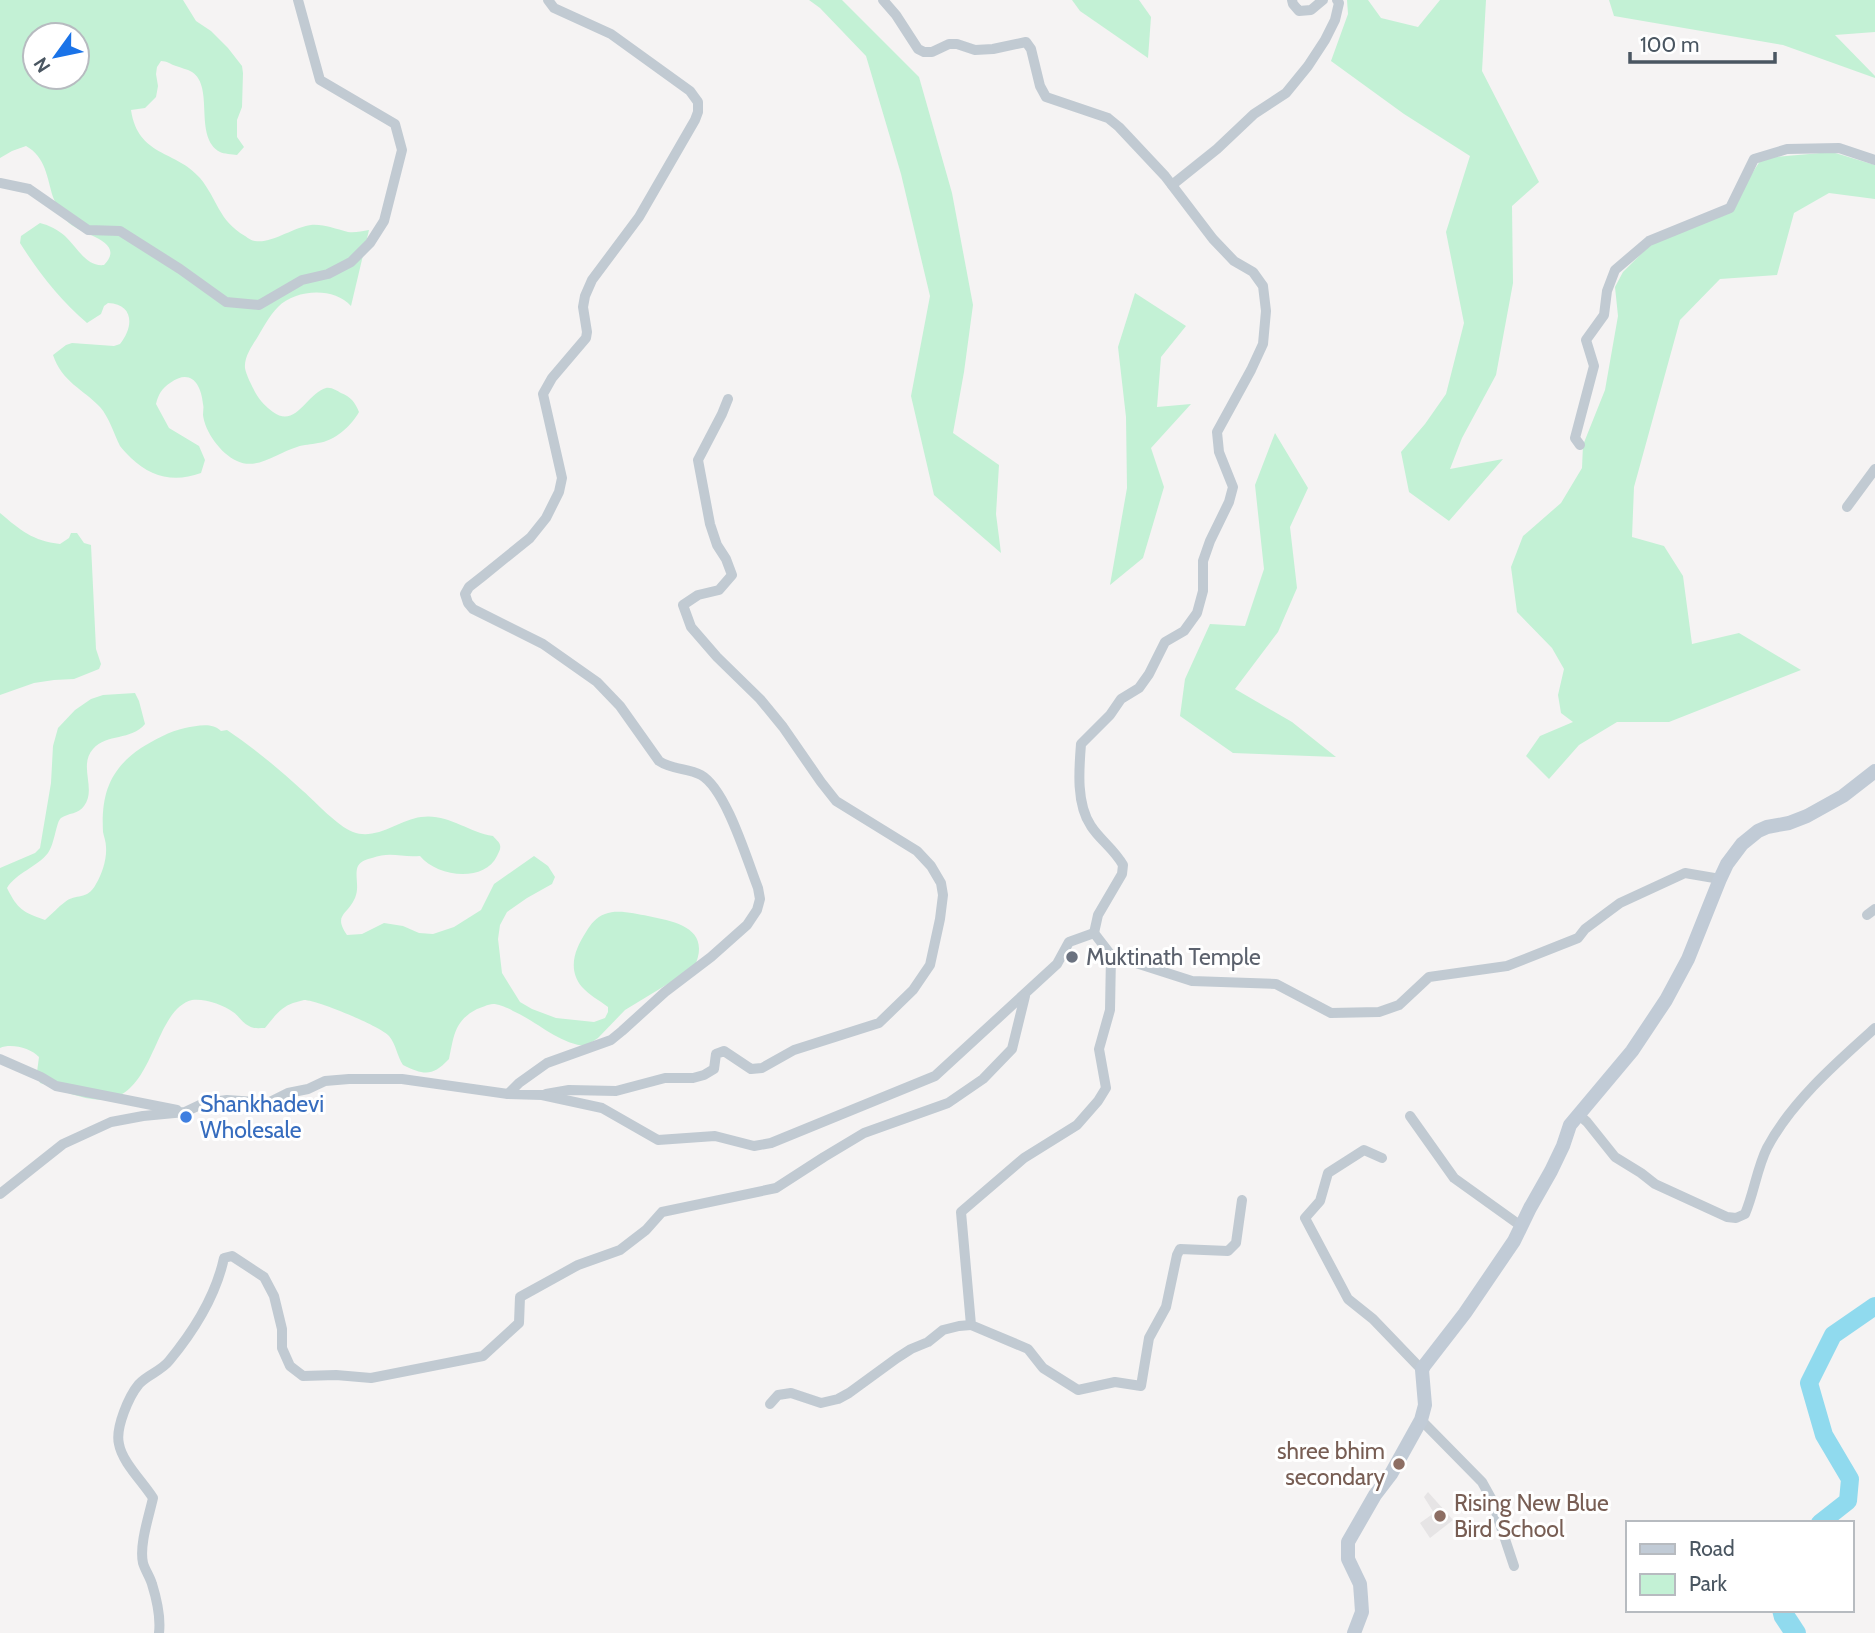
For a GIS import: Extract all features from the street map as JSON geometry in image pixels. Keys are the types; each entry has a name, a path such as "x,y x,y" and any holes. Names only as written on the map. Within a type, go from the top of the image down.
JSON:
{"street":[{"path":"0,183 29,189 88,230 120,231 226,302 259,305 302,280 328,274 351,262 370,243 384,221 402,150 395,124 320,80 298,0"},
{"path":"508,1094 547,1063 611,1040 747,925 757,910 760,899 726,807 716,788 701,775 667,767 659,761 620,706 597,682 543,644 473,609 465,594 469,587 530,538 546,518 559,492 562,478 543,394 552,377 586,338 583,307 592,280 646,206 698,112 698,102 691,91 611,34 554,8 548,0"},
{"path":"883,0 897,15 918,49 924,52 932,52 949,44 975,50 1026,42 1031,49 1040,86 1046,97 1108,118 1133,141 1213,239 1234,261 1253,272 1264,286 1266,312 1263,344 1217,432 1219,453 1233,487 1203,561 1203,591 1197,613 1184,631 1165,642 1139,688 1121,699 1110,715 1081,744 1083,808 1090,825 1124,864 1122,874 1098,915 1094,933"},
{"path":"1292,0 1299,11 1311,10 1323,0"},
{"path":"1172,186 1234,135 1254,114 1286,93 1325,40 1335,20 1339,3 1337,0"},
{"path":"1580,445 1576,438 1594,366 1587,340 1604,315 1607,291 1615,270 1649,241 1730,208 1754,159 1787,149 1839,148 1875,160"},
{"path":"542,1095 569,1090 616,1091 665,1078 693,1078 714,1069 716,1054 724,1051 751,1069 762,1068 794,1050 879,1023 913,990 930,965 943,895 941,883 931,866 917,851 836,801 760,699 691,627 683,605 698,595 719,590 732,575 710,524 698,460 728,399"},
{"path":"1847,507 1875,469"},
{"path":"1354,1633 1362,1612 1362,1597 1360,1584 1348,1559 1348,1542 1421,1420 1425,1405 1422,1370 1504,1256 1551,1171 1570,1125 1632,1051 1666,1000 1693,947 1727,864 1742,844 1758,831 1807,816 1843,796 1875,771"},
{"path":"1094,933 1111,955 1192,981 1276,984 1331,1013 1379,1012 1399,1005 1429,977 1507,966 1578,938 1585,929 1620,903 1685,873 1720,879"},
{"path":"0,1194 64,1144 111,1122 185,1112 204,1102 227,1100 268,1103 288,1093 308,1090 325,1082 349,1079 402,1079 508,1094 542,1095 601,1108 658,1140 715,1136 754,1146 771,1143 935,1076 1057,964 1069,942 1094,933"},
{"path":"971,1325 961,1212 1024,1158 1077,1125 1106,1088 1098,1049 1110,1010 1111,955"},
{"path":"159,1633 159,1611 143,1562 144,1541 153,1498 131,1469 119,1444 119,1427 126,1407 140,1383 167,1364 197,1321 220,1278 224,1258 232,1256 264,1277 274,1296 282,1329 282,1348 290,1366 303,1376 371,1378 483,1356 519,1323 520,1297 578,1265 620,1250 646,1230 663,1212 776,1188 864,1133 948,1102 983,1079 1012,1049 1025,995"},
{"path":"1578,1114 1615,1157 1655,1184 1736,1219 1745,1214 1766,1150 1779,1126 1821,1079 1875,1028"},
{"path":"0,1059 56,1086 185,1112"},
{"path":"1410,1116 1454,1178 1521,1226"},
{"path":"1382,1158 1364,1150 1328,1173 1320,1201 1305,1218 1348,1299 1373,1319 1422,1370"},
{"path":"770,1404 778,1395 791,1393 821,1403 838,1399 943,1330 971,1325 1028,1349 1044,1368 1078,1390 1115,1382 1141,1386 1149,1338 1166,1307 1180,1249 1228,1251 1236,1243 1242,1200"},
{"path":"1421,1420 1482,1482 1492,1500 1514,1566"}],"shaded area":[{"name":"Rising New Blue Bird School","path":"1428,1492 1453,1520 1430,1538 1420,1523 1434,1513 1424,1497"}],"green space":[{"path":"0,0 183,0 196,21 211,31 242,66 242,107 237,120 237,137 244,147 237,155 220,152 212,145 207,135 199,79 192,72 165,61 161,61 157,67 156,97 145,108 131,110 135,125 141,137 150,145 180,162 200,178 229,223 251,240 268,240 311,225 351,232 369,230 351,306 344,300 325,293 305,294 286,301 266,322 245,364 248,377 263,404 281,416 295,413 319,391 328,388 352,400 359,412 356,417 342,432 324,442 300,446 260,462 245,463 231,458 215,442 204,422 200,390 194,380 184,377 165,387 156,404 169,428 199,446 205,460 201,473 172,478 155,474 139,465 120,446 103,411 67,379 53,355 72,343 114,346 120,344 128,331 127,312 117,304 108,303 101,314 87,323 50,286 20,243 21,236 40,223 62,234 92,263 104,265 110,257 110,250 99,239 67,221 54,200 38,156 26,146 0,158"},
{"path":"809,0 842,0 919,77 952,193 973,305 953,433 999,465 996,514 1001,553 934,495 911,396 930,296 901,174 866,56"},
{"path":"1072,0 1139,0 1151,17 1148,58 1080,11"},
{"path":"1347,0 1368,0 1381,18 1418,27 1440,0 1486,0 1482,71 1539,182 1512,206 1513,283 1496,375 1462,438 1450,469 1503,459 1449,521 1409,492 1401,452 1446,394 1464,323 1446,232 1470,156 1404,114 1331,61 1348,14"},
{"path":"1609,0 1875,0 1875,32 1835,35 1875,78 1783,45 1614,16"},
{"path":"1832,152 1875,165 1875,199 1829,193 1794,213 1777,275 1720,279 1680,320 1634,487 1632,537 1664,546 1683,576 1692,644 1739,633 1801,670 1669,722 1617,722 1579,745 1549,779 1526,756 1540,736 1573,722 1561,713 1558,695 1564,669 1552,648 1517,612 1511,567 1523,536 1561,503 1582,468 1583,445 1605,390 1618,316 1615,287 1623,272 1654,241 1725,215 1762,158"},
{"path":"1135,293 1186,326 1161,357 1157,407 1191,404 1151,448 1164,487 1143,558 1110,585 1127,488 1126,417 1118,347"},
{"path":"1275,433 1308,488 1290,527 1297,588 1278,632 1235,689 1292,722 1336,757 1233,753 1180,716 1185,679 1210,624 1245,626 1264,569 1255,485"},
{"path":"0,513 21,529 42,540 60,544 69,538 71,533 77,533 84,543 91,545 96,649 101,664 99,669 74,679 34,683 0,695"},
{"path":"135,693 145,724 133,733 105,741 93,749 87,763 89,792 84,806 79,811 61,818 48,853 7,888 18,906 31,915 45,920 69,899 85,895 93,889 106,856 103,818 106,794 115,774 130,756 168,734 185,728 209,726 221,731 227,730 247,744 333,819 353,832 370,834 413,819 431,817 449,820 493,836 499,842 500,851 491,865 471,873 460,874 437,869 420,856 385,855 362,862 357,869 355,898 341,919 347,935 362,934 384,923 433,934 454,927 481,910 494,884 534,856 548,866 555,877 552,884 507,912 500,925 498,939 502,973 520,1002 556,1018 594,1022 605,1018 608,1007 591,995 577,980 574,959 582,939 594,921 615,912 659,918 689,930 699,944 694,968 625,1010 598,1038 586,1046 567,1041 509,1009 491,1004 469,1014 459,1024 449,1059 438,1069 422,1072 403,1065 389,1036 362,1020 322,1004 304,1000 293,1003 281,1010 265,1028 257,1028 247,1025 224,1007 208,1001 192,1000 178,1008 168,1022 141,1075 129,1089 113,1098 86,1098 40,1083 37,1072 39,1057 15,1046 0,1048 0,868 35,853 40,848 51,783 53,746 58,728 75,710 91,699 103,695"}],"waterway":[{"path":"1823,1521 1848,1501 1850,1479 1824,1435 1809,1383 1833,1335 1875,1306"},
{"path":"1778,1612 1789,1633"},
{"path":"1783,1612 1797,1633"}],"place":[{"name":"Muktinath Temple","path":"1072,957"},
{"name":"Shankhadevi Wholesale","path":"186,1117"},
{"name":"shree bhim secondary","path":"1399,1464"},
{"name":"Rising New Blue Bird School","path":"1440,1516"}]}
